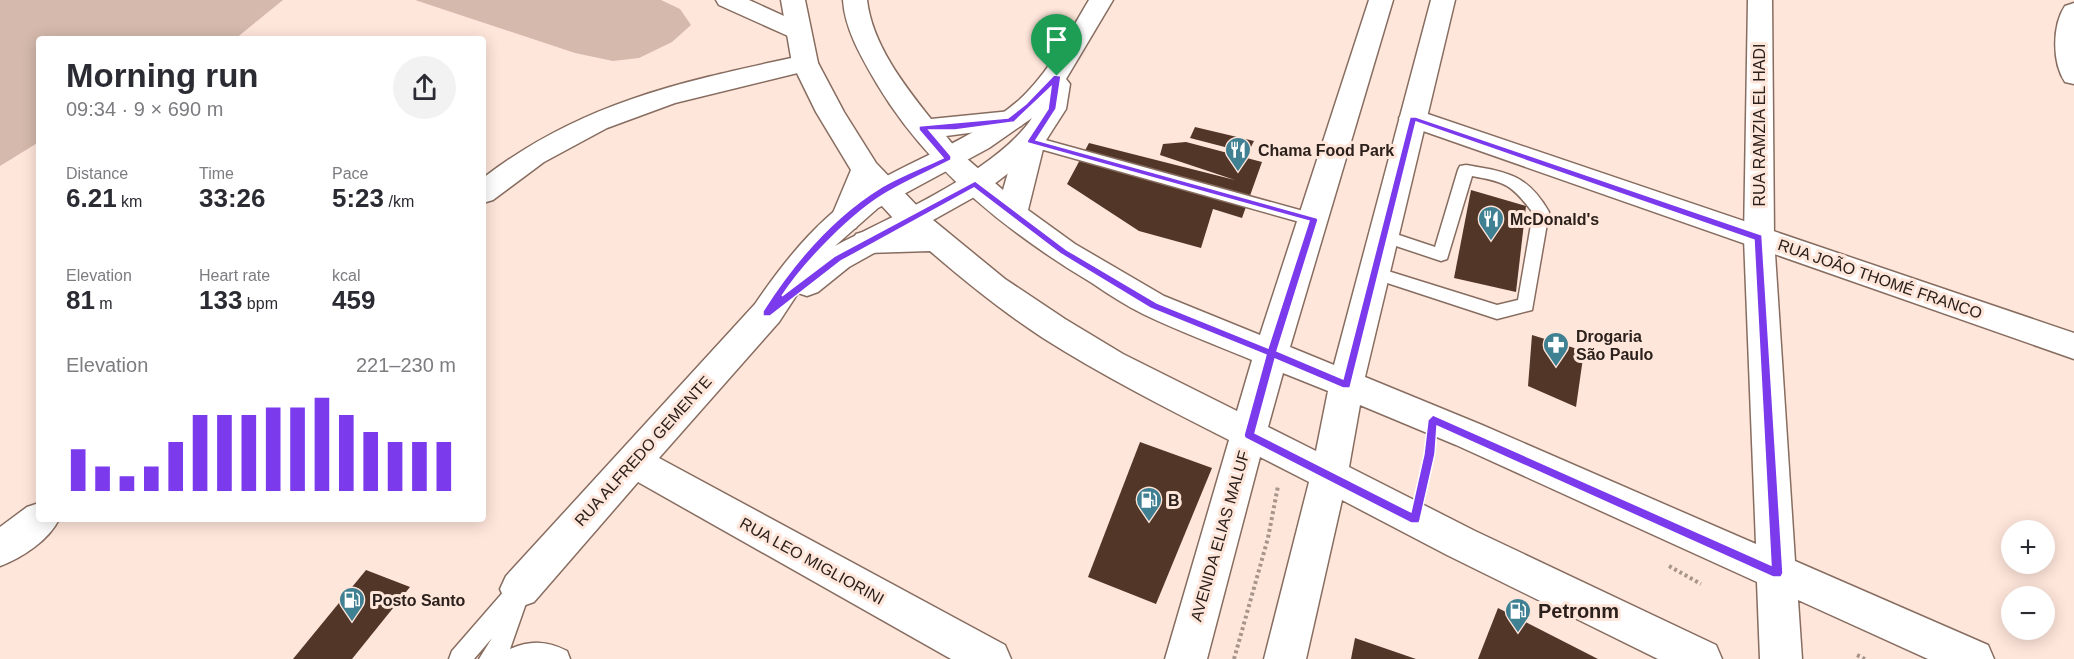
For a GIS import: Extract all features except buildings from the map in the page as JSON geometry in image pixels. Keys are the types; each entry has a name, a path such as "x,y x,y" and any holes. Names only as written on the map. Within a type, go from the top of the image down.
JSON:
{"street":[{"path":"728,0 797,31"},
{"path":"793,0 797,31 805,63 830,112 874,180 911,219 994,287 1053,328 1111,363 1415,520 1701,659"},
{"path":"855,0 856,11 872,53 898,96 922,128 975,184 1064,252 1154,305 1433,420 1973,659"},
{"name":"AVENIDA ELIAS MALUF","path":"1183,654 1272,353 1381,0"},
{"path":"1285,659 1329,476 1346,385 1443,0"},
{"name":"RUA RAMZIA EL HADI","path":"1760,0 1759,238 1781,659"},
{"path":"1012,214 1031,141 1052,109 1057,76 1096,4"},
{"path":"2074,11 2070,23 2070,66 2074,76"},
{"path":"486,191 536,154 600,120 659,99 805,63"},
{"name":"RUA ALFREDO GEMENTE","path":"520,589 767,313 789,278 845,220 874,180 948,158 969,148 1011,120 1057,76"},
{"name":"RUA JOÃO THOMÉ FRANCO","path":"1413,118 2074,346"},
{"path":"922,128 955,127 1011,120"},
{"name":"RUA ALFREDO GEMENTE","path":"767,313 838,259 975,184 1031,141"},
{"path":"867,242 936,240"},
{"name":"RUA LEO MIGLIORINI","path":"634,462 990,659"},
{"path":"0,549 36,522"}],"lane":[{"path":"1031,141 1314,220"},
{"path":"1375,273 1497,312 1526,305 1541,212 1521,186 1495,175 1466,170 1441,255 1384,236"},
{"path":"460,659 520,589"},
{"path":"490,659 501,644 520,589"},
{"path":"513,659 522,653 549,653 559,659"}],"path":[{"path":"1415,520 1429,454 1433,420"},
{"path":"1857,655 1865,659"}],"shaded area":[{"path":"0,0 283,0 239,36 36,36 36,144 0,166"},
{"path":"415,0 661,0 680,9 691,25 672,42 639,58 613,61 575,53"}],"place":[{"name":"Chama Food Park","path":"1238,173"},
{"name":"McDonald's","path":"1491,242"},
{"name":"Drogaria São Paulo","path":"1556,368"},
{"name":"B","path":"1149,523"},
{"name":"Posto Santo","path":"352,623"},
{"name":"Petronm","path":"1518,634"}],"route":[{"path":"1057,76 1011,120 955,127 922,128 948,158 883,190 845,220 789,278 767,313 838,259 975,184 1064,252 1154,305 1272,353 1346,385 1413,118 1759,238 1777,573 1433,420 1429,454 1415,520 1249,435 1272,353 1314,220 1031,141 1052,109 1057,76"}]}
